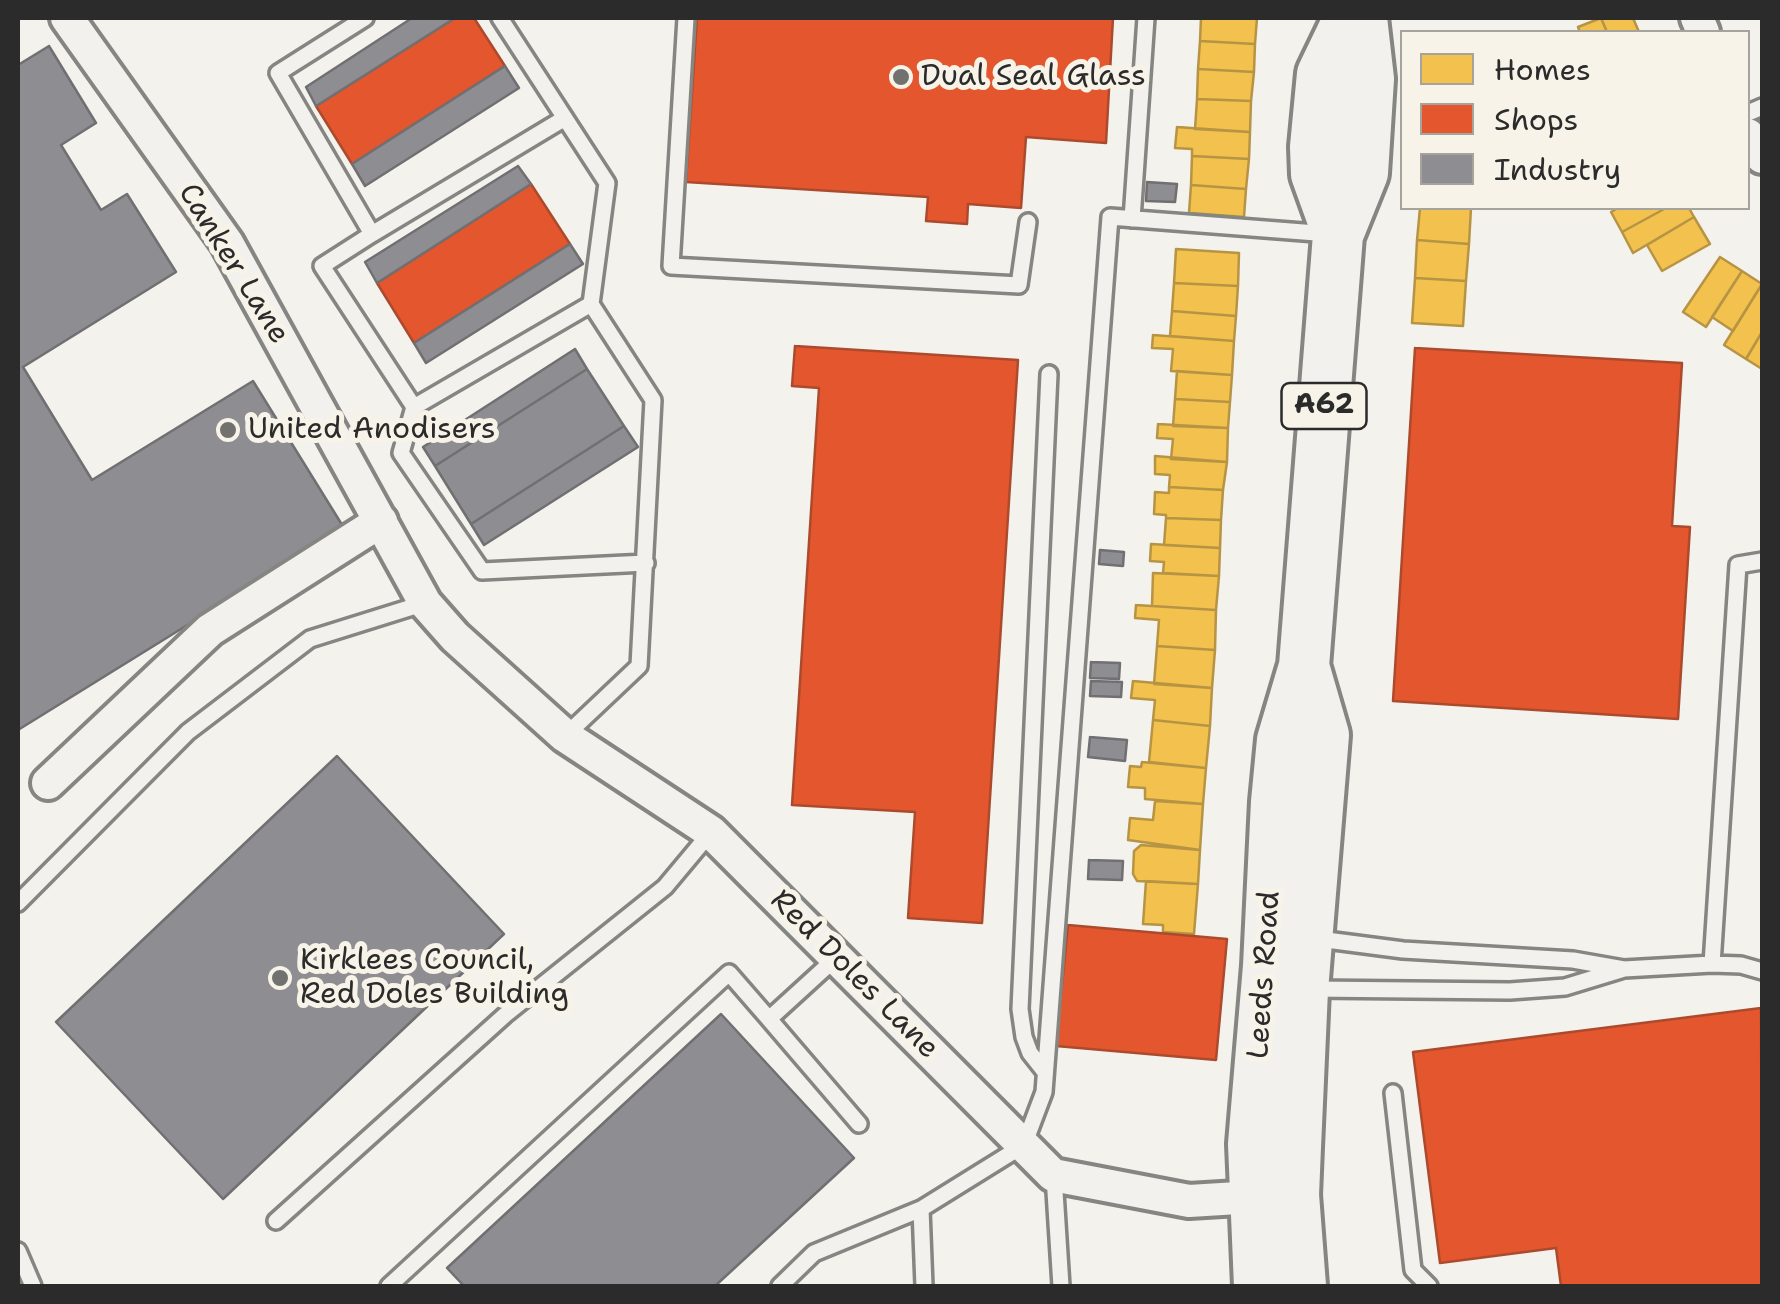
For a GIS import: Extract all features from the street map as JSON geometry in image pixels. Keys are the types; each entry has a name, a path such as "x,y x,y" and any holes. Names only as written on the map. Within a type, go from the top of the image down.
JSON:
{"main road":[{"name":"Leeds Road","path":"1338,235 1316,174 1315,147 1322,74 1350,18"},
{"name":"Leeds Road","path":"1301,1286 1274,1196 1253,1144 1289,965 1276,802 1282,740 1304,666 1338,235 1363,174 1370,79 1362,18"},
{"name":"Leeds Road","path":"1259,1286 1274,1196"}],"street":[{"name":"Canker Lane","path":"67,18 227,244 424,602 455,638"},
{"path":"48,782 210,630 381,522"},
{"name":"Red Doles Lane","path":"455,638 565,736 711,832 1054,1175"},
{"path":"1054,1175 1190,1201 1274,1196"}],"lane":[{"path":"366,18 278,73 372,234"},
{"path":"500,18 607,183 591,304 653,400 639,666 565,736"},
{"path":"686,18 672,266 1019,285 1028,222"},
{"path":"1132,218 1146,18"},
{"path":"414,407 322,266 565,118"},
{"path":"780,1286 814,1253 921,1209 1024,1145 1044,1092 1110,217 1338,235"},
{"path":"591,304 414,407 401,453 482,570 646,563"},
{"path":"1045,1072 1030,1053 1020,1009 1049,374"},
{"path":"1712,964 1738,564 1762,561"},
{"path":"18,903 188,732 310,639 424,602"},
{"path":"276,1221 505,1015 665,887 711,832"},
{"path":"1289,965 1420,951 1573,960 1624,969 1712,964 1741,965 1762,971"},
{"path":"769,1018 837,957"},
{"path":"1289,965 1510,991 1565,987 1624,969"},
{"path":"389,1286 729,973 859,1124"},
{"path":"1393,1092 1413,1270 1429,1286"},
{"path":"1054,1175 1061,1286"},
{"path":"921,1209 924,1286"},
{"path":"18,1251 34,1286"}],"building: Homes":[{"path":"1201,18 1257,18 1255,44 1200,41"},
{"path":"1601,18 1606,30 1579,30 1578,27"},
{"path":"1601,18 1633,18 1638,30 1606,30"},
{"path":"1200,41 1255,44 1254,72 1198,69"},
{"path":"1198,69 1254,72 1251,101 1197,99"},
{"path":"1197,99 1251,101 1250,132 1195,129"},
{"path":"1177,127 1250,132 1249,159 1192,156 1192,149 1175,148"},
{"path":"1192,156 1249,159 1246,189 1191,185"},
{"path":"1191,185 1246,189 1244,217 1189,213"},
{"path":"1420,210 1471,210 1469,244 1417,240"},
{"path":"1614,210 1662,210 1622,232 1611,212"},
{"path":"1662,210 1690,210 1694,217 1633,253 1622,232"},
{"path":"1694,217 1710,244 1662,271 1647,245"},
{"path":"1417,240 1469,244 1466,281 1415,278"},
{"path":"1176,249 1239,253 1238,286 1174,283"},
{"path":"1720,257 1742,271 1706,327 1683,312"},
{"path":"1742,271 1762,284 1733,331 1712,317"},
{"path":"1415,278 1466,281 1463,326 1412,323"},
{"path":"1174,283 1238,286 1236,316 1172,311"},
{"path":"1762,284 1762,332 1746,359 1724,345"},
{"path":"1172,311 1236,316 1234,341 1170,336"},
{"path":"1762,332 1762,369 1746,359"},
{"path":"1153,335 1234,341 1232,375 1171,371 1173,349 1152,348"},
{"path":"1177,371 1232,375 1230,402 1175,399"},
{"path":"1175,399 1230,402 1228,428 1173,426"},
{"path":"1158,424 1228,428 1227,462 1171,459 1173,439 1157,438"},
{"path":"1155,456 1227,462 1223,490 1169,487 1170,475 1155,474"},
{"path":"1169,487 1223,490 1221,520 1154,514 1155,492 1169,493"},
{"path":"1166,518 1221,520 1220,548 1164,545"},
{"path":"1151,544 1220,548 1219,576 1163,573 1164,562 1150,561"},
{"path":"1153,573 1219,576 1216,610 1152,606"},
{"path":"1136,605 1216,610 1215,650 1157,646 1159,620 1135,618"},
{"path":"1157,646 1215,650 1212,688 1154,684"},
{"path":"1133,681 1212,688 1210,726 1153,720 1155,700 1131,698"},
{"path":"1153,720 1210,726 1206,768 1149,762"},
{"path":"1142,762 1206,768 1203,804 1145,799 1145,788 1128,787 1130,766 1141,767"},
{"path":"1155,801 1203,804 1200,850 1128,840 1130,818 1153,820"},
{"path":"1141,845 1200,850 1198,884 1137,881 1133,874 1134,851"},
{"path":"1146,881 1198,884 1194,934 1163,932 1163,925 1143,924"}],"building: Shops":[{"path":"455,18 474,18 505,66 352,164 316,106"},
{"name":"Dual Seal Glass","path":"697,18 1113,18 1106,143 1026,137 1021,208 968,204 967,224 926,221 928,197 686,182"},
{"path":"531,184 570,244 414,343 377,283"},
{"path":"795,346 1018,360 982,923 908,918 915,812 792,805 819,388 792,386"},
{"path":"1415,348 1682,363 1672,526 1690,527 1678,719 1393,701"},
{"path":"1068,925 1227,939 1216,1060 1056,1046"},
{"path":"1761,1008 1762,1286 1561,1286 1556,1248 1440,1263 1413,1052"}],"building: Industry":[{"path":"412,18 455,18 316,106 306,87"},
{"name":"United Anodisers","path":"49,46 96,123 61,145 101,210 127,194 176,272 23,367 92,480 253,381 344,528 18,730 18,65"},
{"path":"505,66 519,88 365,186 352,164"},
{"path":"518,166 531,184 377,283 365,262"},
{"path":"1147,182 1177,184 1175,202 1146,201"},
{"path":"570,244 583,264 426,363 414,343"},
{"path":"575,349 587,369 435,466 423,447"},
{"path":"587,369 624,426 471,524 435,466"},
{"path":"624,426 638,447 484,545 471,524"},
{"path":"1100,550 1124,552 1123,566 1099,564"},
{"path":"1091,662 1120,663 1119,679 1090,678"},
{"path":"1091,681 1122,682 1121,697 1090,696"},
{"path":"1090,737 1127,740 1125,761 1088,757"},
{"name":"Kirklees Council, Red Doles Building","path":"337,756 504,934 223,1199 56,1022"},
{"path":"1089,860 1123,861 1122,880 1088,879"},
{"path":"721,1014 854,1158 715,1286 464,1286 447,1268"}],"place":[{"name":"Dual Seal Glass","path":"901,77"},
{"name":"United Anodisers","path":"228,430"},
{"name":"Kirklees Council, Red Doles Building","path":"280,978"}]}
